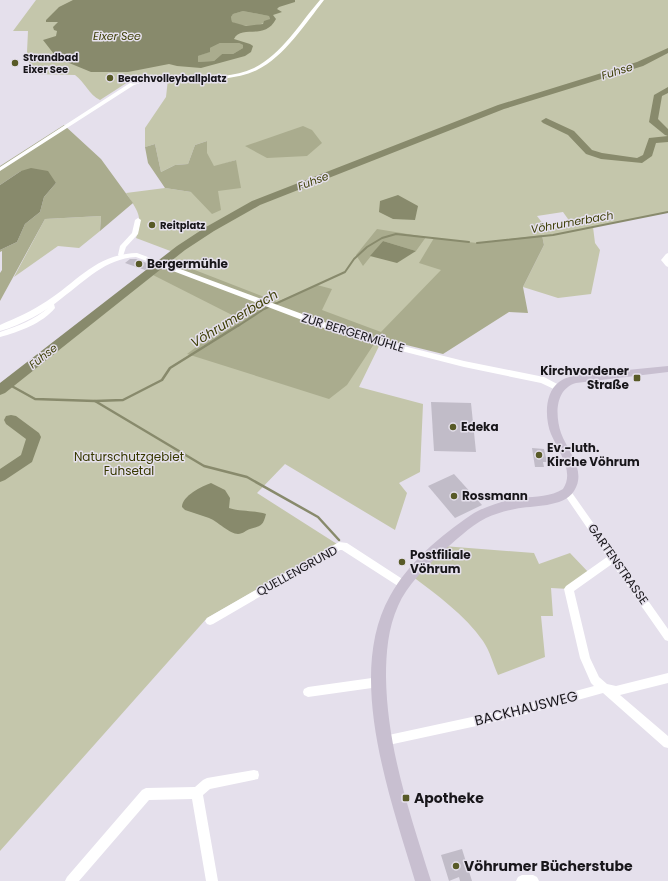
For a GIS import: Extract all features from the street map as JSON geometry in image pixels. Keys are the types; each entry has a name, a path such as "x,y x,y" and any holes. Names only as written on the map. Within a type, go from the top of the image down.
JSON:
{"main road":[{"path":"423,881 389,766 380,712 380,656 387,617 394,601 404,585 431,556 481,516 516,504 557,497 567,492 572,474 569,462 556,433 553,419 553,404 555,393 558,388 567,381 576,379 668,369"}],"street":[{"path":"0,169 132,84 145,81 222,78 241,74 260,67 275,54 322,0"},
{"path":"0,328 30,315 51,302 103,262 121,255 123,246 135,234 138,220"},
{"name":"ZUR BERGERMÜHLE","path":"121,255 137,255 154,260 259,302 388,346 464,364 544,380 558,388"},
{"path":"668,255 664,260 668,264"},
{"path":"0,335 26,324 45,313 52,308 51,302"},
{"name":"GARTENSTRASSE","path":"567,492 614,557 668,637"},
{"name":"QUELLENGRUND","path":"210,621 339,546 344,546 404,585"},
{"path":"614,557 569,588 585,658 595,680 668,743"},
{"name":"BACKHAUSWEG","path":"384,741 513,713 604,688 616,691 668,678"},
{"path":"308,692 379,682"},
{"path":"71,881 146,794 197,792 207,784 254,775"},
{"path":"197,792 212,881"},
{"path":"522,881 533,881"}],"green space":[{"name":"Naturschutzgebiet Fuhsetal","path":"36,0 668,0 668,212 593,227 595,243 600,250 591,294 558,298 523,287 544,245 542,235 424,295 382,340 359,387 423,404 420,472 399,483 407,493 395,530 285,464 257,493 337,544 207,618 0,851 0,389 3,390 150,274 153,275 170,261 169,260 195,240 260,202 255,202 192,238 173,252 136,238 139,224 138,214 126,193 165,188 191,192 218,191 236,160 214,167 206,153 207,141 195,145 188,164 175,165 161,172 155,144 145,147 145,128 166,97 168,79 136,80 128,82 100,100 93,95 75,75 32,74 27,52 28,31 13,31","holes":["563,212 573,226 547,229 537,216"]},
{"path":"101,216 100,231 79,248 58,246 14,277 45,219"},
{"path":"443,546 534,553 539,564 570,553 590,574 569,589 551,588 553,616 541,616 545,657 498,675 488,649 476,632 450,606 412,576"}],"shaded area":[{"path":"243,11 269,16 270,19 262,24 252,26 232,22 231,17 233,14"},
{"path":"220,43 239,43 243,45 243,48 233,54 222,54 214,61 198,62 198,56 209,52 210,48"},
{"path":"64,125 101,159 133,203 100,231 101,216 45,219 0,301 2,251 0,252 0,250 17,242 25,224 40,212 44,197 56,183 21,171 0,185 0,166"},
{"path":"303,126 312,130 322,143 307,156 267,158 245,146"},
{"path":"207,141 207,153 214,166 236,160 241,188 218,191 221,210 212,214 191,192 165,188 148,163 145,147 155,144 161,172 175,165 188,164 195,145"},
{"path":"377,229 426,237 416,251 383,241 363,266 356,255"},
{"path":"542,235 544,245 523,287 528,313 509,312 443,354 378,338 347,385 329,399 187,354 236,317 151,274 169,260 277,302 317,285 332,289 322,310 381,332 441,270 419,263 434,238 477,243"}],"water":[{"name":"Eixer See","path":"73,0 295,0 295,2 277,9 282,12 273,15 276,19 271,26 260,31 237,35 234,39 253,46 251,52 245,56 201,68 169,64 128,72 91,72 57,58 43,40 56,36 57,31 54,30 53,27 58,22 46,22 46,20 59,7","holes":["243,11 269,16 270,19 264,21 263,24 246,26 232,22 231,17 233,14","220,43 239,43 243,45 243,48 233,54 222,54 214,61 198,62 198,56 210,52 210,48"]},
{"path":"31,168 48,171 56,183 44,197 40,212 25,224 17,242 0,250 0,185 21,171"},
{"path":"398,195 418,206 415,220 393,219 379,212 380,201"},
{"path":"383,241 416,251 397,263 370,256"},
{"path":"211,483 225,490 230,498 229,508 266,514 263,523 238,534 227,530 206,517 185,510 182,507 185,499 189,495"}],"building":[{"name":"Bergermühle","path":"130,259 136,259 152,265 145,270 125,263"},
{"name":"Edeka","path":"431,402 471,403 476,452 434,451"},
{"name":"Ev.-luth. Kirche Vöhrum","path":"532,448 544,449 547,462 543,462 544,467 535,467"},
{"name":"Rossmann","path":"454,474 482,505 455,518 428,486"},
{"name":"Vöhrumer Bücherstube","path":"462,849 472,881 460,881 459,877 449,881 441,855"}],"waterway":[{"name":"Fuhse","path":"0,390 181,248 210,229 256,203 501,107 640,64 668,50"},
{"path":"668,90 658,95 654,119 654,122 668,133"},
{"path":"546,121 571,133 589,152 601,156 639,161 647,156 652,140 668,139"},
{"name":"Vöhrumerbach","path":"477,243 553,235 668,212"},
{"name":"Vöhrumerbach","path":"238,326 264,309 345,272 354,259 367,247 382,238 396,234 469,242"},
{"name":"Vöhrumerbach","path":"95,401 123,400 162,380 170,368 239,325"},
{"name":"Vöhrumerbach","path":"8,384 35,399 95,401"},
{"path":"95,401 204,466 247,477 318,517 339,540"},
{"path":"0,476 27,458 34,437 11,420"}],"place":[{"name":"Strandbad Eixer See","path":"15,63"},
{"name":"Beachvolleyballplatz","path":"110,78"},
{"name":"Reitplatz","path":"152,225"},
{"name":"Bergermühle","path":"139,264"},
{"name":"Kirchvordener Straße","path":"637,378"},
{"name":"Edeka","path":"453,427"},
{"name":"Ev.-luth. Kirche Vöhrum","path":"539,455"},
{"name":"Rossmann","path":"454,496"},
{"name":"Postfiliale Vöhrum","path":"402,562"},
{"name":"Apotheke","path":"406,798"},
{"name":"Vöhrumer Bücherstube","path":"456,866"}]}
